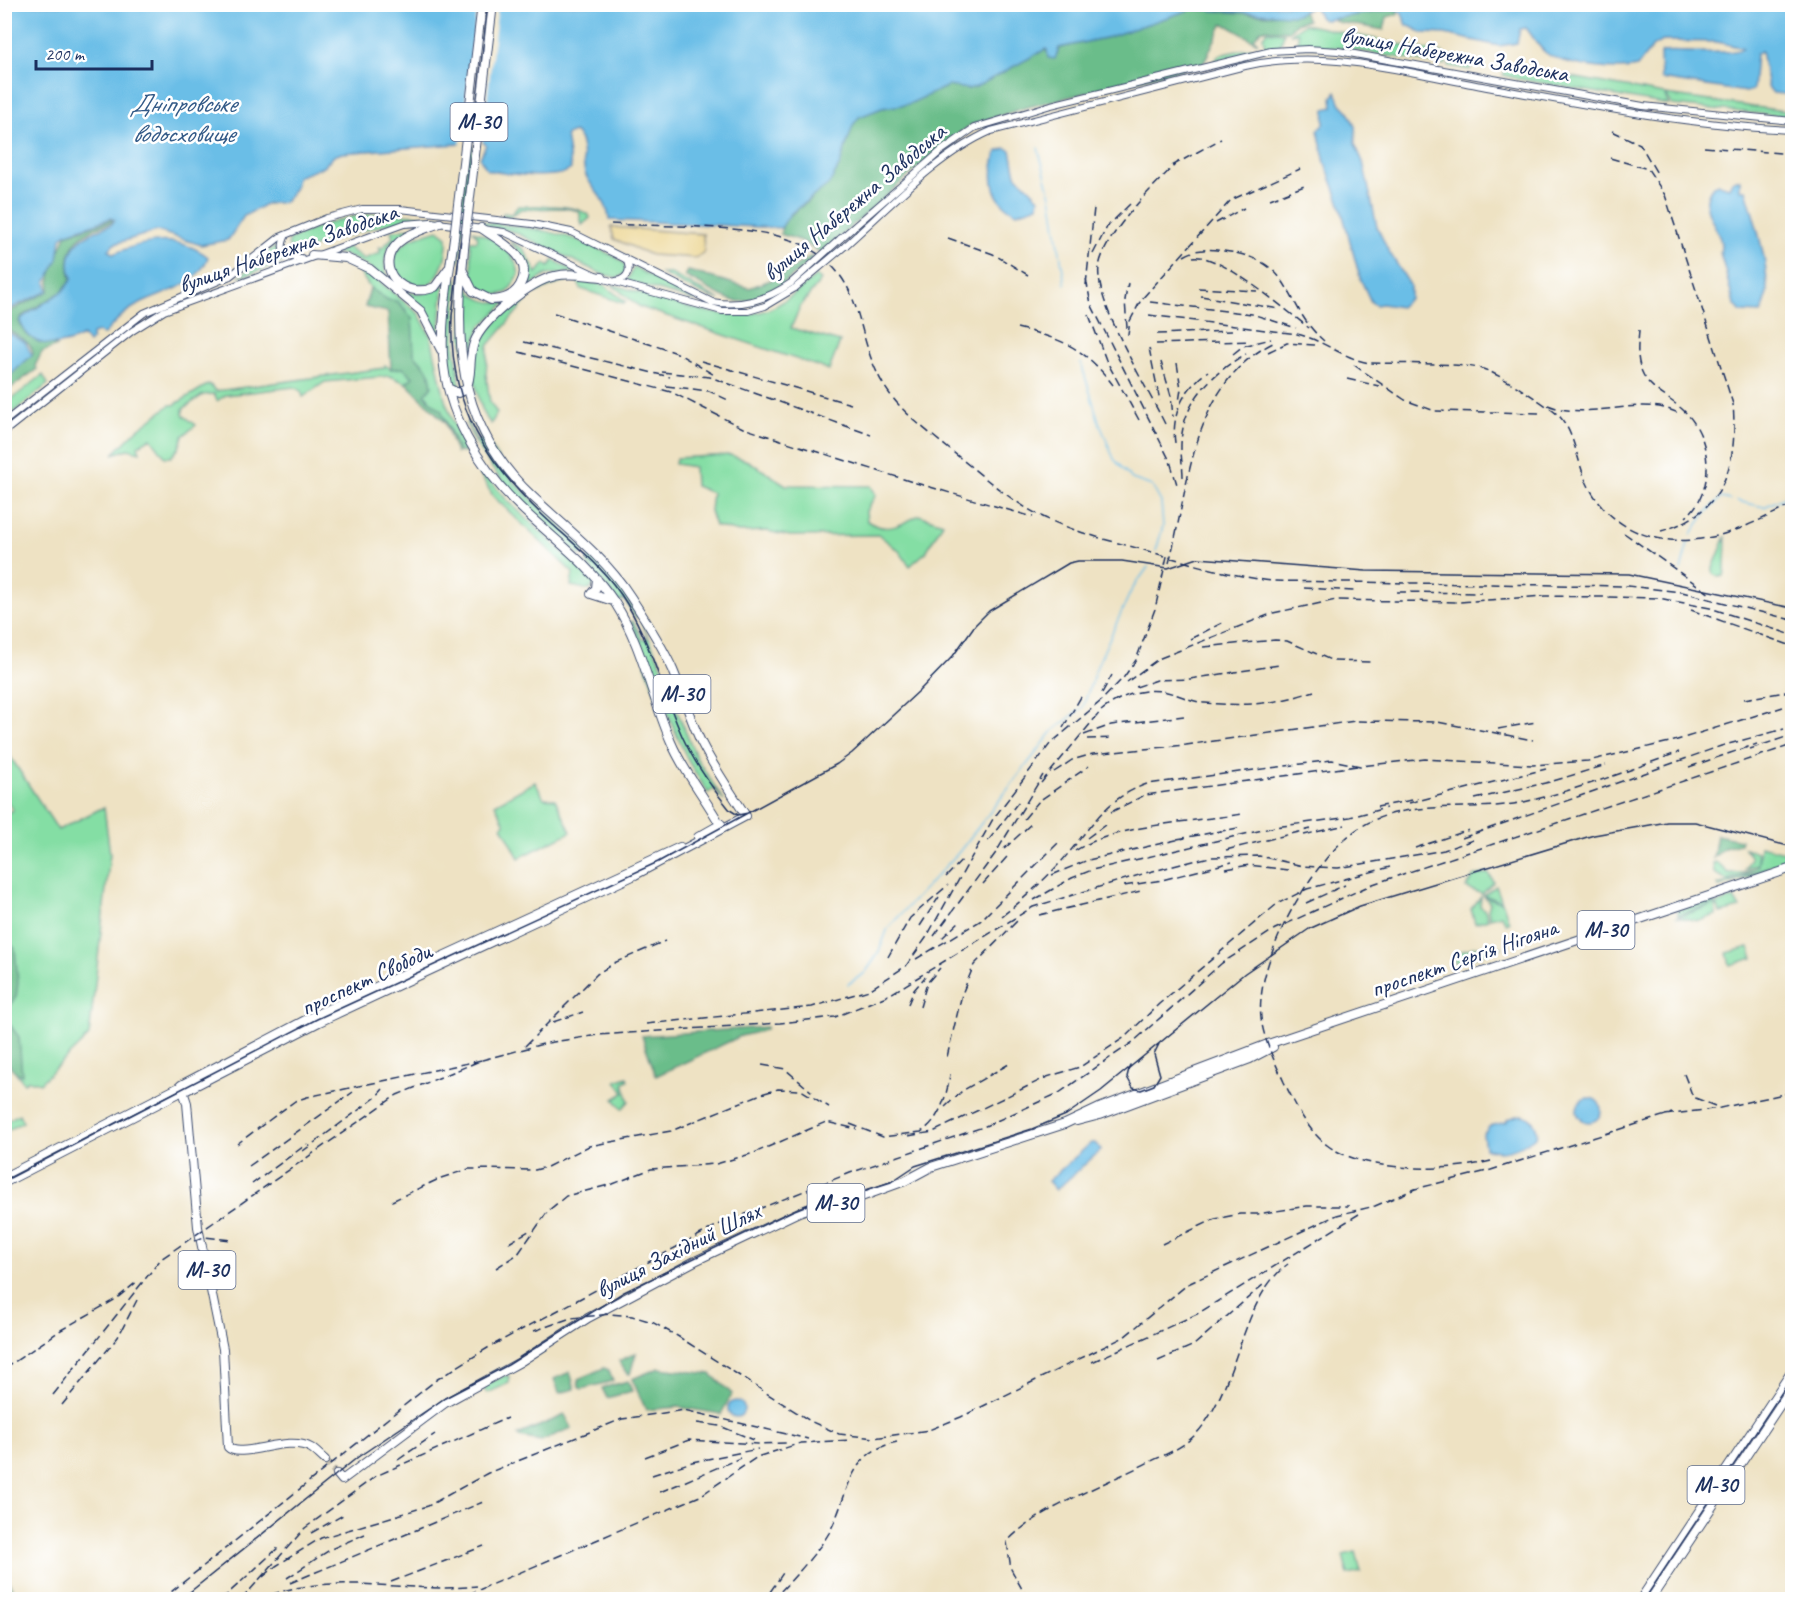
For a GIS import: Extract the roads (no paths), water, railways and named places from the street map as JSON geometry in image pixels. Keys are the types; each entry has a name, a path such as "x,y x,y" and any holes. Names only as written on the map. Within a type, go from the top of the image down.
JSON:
{"highway":[{"name":"М-30","path":"482,4 450,265 443,354 448,388 474,450 492,477 519,506 597,579 628,623 676,753 722,827"},
{"name":"М-30","path":"493,4 462,266 459,344 467,388 483,427 515,478 590,550"},
{"path":"440,223 400,241 391,254 390,269 393,278 403,287 421,292 440,282 450,265"},
{"path":"462,266 468,284 484,298 505,298 521,283 523,270 518,256 481,228"},
{"path":"308,257 346,258 370,269 421,312 430,324 443,354"},
{"path":"448,388 458,393 467,388 471,352 478,334 527,289 542,279 557,275 602,278"},
{"path":"579,560 590,550"},
{"name":"проспект Свободи","path":"182,1089 315,1015 632,871 745,814 703,745 669,662 629,594 590,550"},
{"path":"597,579 596,588 591,594 613,601"},
{"name":"проспект Сергія Нігояна","path":"1067,1123 1101,1115 1251,1059 1284,1040 1792,868"},
{"name":"М-30","path":"182,1089 187,1103 198,1227 223,1350 228,1447 239,1452 288,1443 310,1447 325,1460"},
{"name":"вулиця Західний Шлях","path":"340,1477 445,1403 520,1362 588,1318 695,1261 799,1212 816,1206 853,1200 905,1181 931,1167 1067,1123"},
{"name":"М-30","path":"1640,1599 1792,1371"},
{"name":"М-30","path":"1650,1599 1792,1387"}],"main road":[{"name":"вулиця Набережна Заводська","path":"4,422 144,313 230,276 269,244 286,234 351,211 379,208 400,209 562,229 588,238 703,300 722,304 740,304 761,300 793,286 840,240 941,152 974,128 1051,105 1271,51 1308,49 1338,51 1643,106 1792,121"},
{"name":"вулиця Набережна Заводська","path":"4,432 147,320 196,298 404,224 440,223 481,228 517,237 602,278 701,306 732,312 765,306 845,246 946,158 985,134 1008,125 1223,71 1284,59 1337,60 1642,115 1792,130"},
{"path":"286,234 282,245 283,252 289,257 308,257"},
{"path":"613,281 621,280 628,273 629,267 624,258"},
{"name":"проспект Свободи","path":"4,1176 182,1089"},
{"name":"проспект Свободи","path":"4,1184 182,1089"}],"water":[{"name":"Дніпровське водосховище","path":"5,5 1792,5 1792,95 1773,93 1768,87 1761,51 1756,54 1753,90 1746,92 1661,79 1660,56 1662,52 1729,52 1743,48 1717,42 1663,41 1653,46 1637,67 1617,69 1577,64 1554,58 1543,50 1526,28 1520,29 1517,43 1499,46 1445,34 1423,33 1407,25 1401,12 1395,9 1325,20 1320,18 1314,6 1291,15 1192,9 1109,37 1059,48 1055,59 1048,58 1047,49 1044,50 976,87 968,89 948,86 909,104 882,108 859,117 853,125 839,167 829,184 790,214 781,228 609,220 603,200 585,173 580,139 574,132 566,135 571,169 564,173 543,176 487,170 480,158 486,145 483,142 342,153 334,156 323,167 297,177 295,188 285,202 266,204 244,216 228,240 201,245 157,231 114,244 109,250 113,254 137,245 173,242 197,250 208,257 195,277 131,309 103,335 98,332 92,334 92,340 88,343 83,336 65,343 47,344 31,337 20,321 63,291 72,279 69,267 70,256 77,243 112,224 115,220 111,218 65,234 61,238 58,259 46,282 48,291 5,311"},
{"path":"1336,92 1341,104 1349,112 1356,129 1355,144 1363,162 1377,227 1388,250 1410,285 1410,298 1400,307 1376,305 1371,302 1360,278 1339,201 1325,163 1318,130 1324,124 1325,109 1333,107 1332,97"},
{"path":"1005,148 1011,150 1016,175 1039,198 1038,206 1017,213 1008,208 997,195 993,179 994,161 997,152"},
{"path":"1740,180 1740,190 1746,190 1759,235 1766,270 1766,301 1761,313 1741,312 1734,304 1720,252 1719,236 1708,212 1708,195 1713,186 1718,184 1729,187 1732,181"},
{"path":"5,331 25,342 32,355 5,380"},
{"path":"1589,1098 1598,1101 1601,1110 1598,1119 1589,1122 1580,1119 1577,1110 1580,1101"},
{"path":"1520,1115 1528,1117 1533,1122 1536,1137 1505,1151 1485,1148 1483,1135 1490,1126"},
{"path":"1091,1143 1095,1143 1101,1150 1056,1190 1048,1181"},
{"path":"736,1401 744,1409 736,1417 728,1409"}],"waterway":[{"path":"1038,148 1051,196 1065,284"},
{"path":"1081,363 1099,422 1114,459 1132,479 1152,486 1161,502 1163,526 1156,551"},
{"path":"1737,501 1764,507 1792,494"},
{"path":"1691,535 1705,514 1721,498 1730,500"},
{"path":"1681,570 1688,543"},
{"path":"848,984 865,973 878,954 888,928 959,852 1053,731 1083,707 1097,666 1131,591 1148,567"}],"tunnel":[{"path":"325,1460 337,1474"}],"tram line":[{"path":"488,4 452,316 457,379 465,407 491,457 509,480 593,562 619,592 636,620 683,738 693,757 730,810 738,815 748,813"},
{"path":"4,1181 317,1019 658,862 837,764 919,691 953,656 975,625 989,611 1069,563 1122,561 1168,568 1198,558 1366,571 1629,574 1792,608"},
{"path":"180,1600 358,1457 445,1398 508,1365 624,1292 792,1211 830,1196 850,1195 891,1182 915,1166 1032,1129 1066,1115 1101,1091 1245,973 1309,929 1360,906 1594,835 1667,822 1695,822 1792,847"},
{"path":"1130,1065 1127,1077 1133,1088 1141,1090 1154,1085 1160,1075 1154,1054 1159,1044"},
{"path":"1644,1600 1792,1377"}],"railway":[{"path":"1612,131 1640,144 1658,175"},
{"path":"1172,166 1221,139"},
{"path":"1704,147 1792,154"},
{"path":"1610,158 1648,169 1665,195 1733,404 1733,447 1723,483 1713,499 1700,512 1683,523 1661,531"},
{"path":"1165,424 1113,323 1100,282 1099,267 1103,254 1120,225 1144,196 1179,161"},
{"path":"1128,335 1130,321 1141,300 1231,200 1300,169"},
{"path":"1270,199 1307,185"},
{"path":"1093,254 1107,227 1130,204"},
{"path":"1086,285 1094,208"},
{"path":"1216,223 1244,208"},
{"path":"611,224 737,229 785,238 803,245 824,259 839,273 856,307 866,343 882,382 904,410 1014,500 1037,514 1076,530 1207,568 1271,581 1628,586 1682,592 1792,620"},
{"path":"948,238 993,254 1028,275"},
{"path":"1184,256 1199,250 1219,250 1248,256 1265,264 1277,274 1310,327 1324,341"},
{"path":"1193,257 1204,258 1235,273 1309,328"},
{"path":"1086,279 1091,304 1170,461 1178,488"},
{"path":"1127,328 1125,300 1128,283"},
{"path":"1198,288 1257,291"},
{"path":"1201,296 1279,309"},
{"path":"1150,302 1252,314 1296,328"},
{"path":"554,313 677,353 716,376"},
{"path":"1089,315 1106,360 1139,420"},
{"path":"1149,315 1297,334 1369,363 1457,365 1490,372 1521,389 1557,414 1568,429 1584,477 1600,503 1614,518 1630,529 1648,536 1668,540 1709,538 1754,523 1792,505"},
{"path":"1017,328 1047,336 1071,346 1092,362 1113,385"},
{"path":"1639,330 1638,357 1645,378 1692,420 1705,447 1707,463 1703,492 1696,506 1686,517"},
{"path":"1157,334 1232,331"},
{"path":"1233,354 1243,346 1271,339"},
{"path":"1156,344 1250,341"},
{"path":"524,342 670,377"},
{"path":"1169,563 1198,438 1210,409 1226,383 1247,360 1275,342"},
{"path":"1268,352 1287,343 1314,345"},
{"path":"1149,348 1160,401"},
{"path":"519,352 671,392 743,428 916,483 1033,517"},
{"path":"1183,477 1182,433 1192,405 1209,381 1246,354"},
{"path":"701,361 851,404"},
{"path":"1161,362 1171,396 1173,417"},
{"path":"1177,363 1181,389 1179,402"},
{"path":"1354,365 1405,400 1435,411 1539,413"},
{"path":"1175,443 1175,422 1181,402 1192,386 1208,371"},
{"path":"662,372 710,377 871,435"},
{"path":"1347,379 1379,386"},
{"path":"666,386 709,391 728,400"},
{"path":"1548,405 1580,411 1648,406 1678,413"},
{"path":"1624,533 1710,594"},
{"path":"646,1024 812,1007 869,990 906,966 926,938 993,819 1050,744 1101,701 1124,677 1136,660 1155,609 1168,552"},
{"path":"1304,588 1355,591"},
{"path":"1397,592 1481,593"},
{"path":"1127,682 1158,659 1273,613 1336,600 1459,602 1545,596 1658,598 1710,608 1792,635"},
{"path":"1691,610 1792,646"},
{"path":"1190,639 1224,622"},
{"path":"1203,647 1275,640 1287,641 1333,661 1370,662"},
{"path":"1136,687 1157,680 1190,679 1279,665"},
{"path":"1102,693 1112,675"},
{"path":"1101,711 1126,696 1155,690 1201,702 1234,704 1273,702 1314,691"},
{"path":"1744,699 1792,691"},
{"path":"1063,728 1082,695"},
{"path":"1002,916 1053,870 1108,807 1132,790 1147,784 1332,760 1360,766 1425,759 1533,765 1588,761 1674,741 1783,707"},
{"path":"1041,783 1101,711"},
{"path":"1084,735 1111,725 1184,716"},
{"path":"1054,772 1072,760 1093,754 1186,745 1355,721 1437,722 1533,740"},
{"path":"1498,729 1536,722"},
{"path":"1462,838 1721,746 1784,729"},
{"path":"1750,749 1792,735"},
{"path":"1087,739 1114,738"},
{"path":"1689,767 1757,744"},
{"path":"161,1600 436,1380 491,1346 718,1225 850,1173 983,1127 1059,1093 1133,1042 1222,963 1275,929 1373,884 1792,745"},
{"path":"1491,1161 1452,1167 1407,1168 1362,1161 1343,1154 1320,1139 1302,1116 1284,1082 1262,1027 1261,996 1274,946 1300,896 1330,854 1346,838 1366,824 1387,815 1409,810 1524,802 1583,786 1679,752"},
{"path":"1475,799 1550,782 1606,765"},
{"path":"1024,819 1039,801 1089,766"},
{"path":"1111,812 1145,795 1357,766"},
{"path":"1409,803 1546,769"},
{"path":"934,936 995,854 1043,775"},
{"path":"1377,807 1418,799"},
{"path":"988,841 1019,801"},
{"path":"1034,900 1072,878 1092,870 1275,827 1350,817 1386,808"},
{"path":"1075,851 1091,842 1133,830 1243,814"},
{"path":"1004,849 1032,823"},
{"path":"1087,838 1105,825"},
{"path":"1304,835 1345,825"},
{"path":"1177,839 1238,828"},
{"path":"1226,850 1311,829"},
{"path":"1415,848 1469,830"},
{"path":"1052,875 1088,860 1185,838"},
{"path":"482,1060 547,1043 598,1035 780,1023 835,1017 889,995 1033,907 1149,872 1210,857 1259,856 1303,866 1338,868 1444,850 1473,840"},
{"path":"916,959 980,921 1060,841"},
{"path":"983,884 1007,857"},
{"path":"946,877 964,858"},
{"path":"1124,886 1162,880 1232,862"},
{"path":"1226,869 1249,865 1288,870"},
{"path":"908,1136 933,1132 1047,1077 1080,1067 1125,1037 1159,1004 1277,904 1307,889 1390,867"},
{"path":"888,957 910,918 948,885"},
{"path":"1306,903 1345,885"},
{"path":"1039,915 1141,891"},
{"path":"920,926 939,897"},
{"path":"942,938 960,921"},
{"path":"947,1057 962,994 974,965 1017,921"},
{"path":"525,1046 597,974 614,963 665,941"},
{"path":"920,1007 927,983 940,968"},
{"path":"908,1004 914,990 925,977"},
{"path":"553,1022 583,1012"},
{"path":"53,1395 161,1259 397,1095 482,1060 295,1101 237,1144"},
{"path":"945,1107 962,1091 1009,1064"},
{"path":"762,1065 785,1069 812,1092"},
{"path":"850,1124 883,1137 921,1132 938,1114 945,1098 950,1074"},
{"path":"1684,1074 1693,1097 1715,1106"},
{"path":"303,1151 375,1098 383,1089"},
{"path":"392,1201 441,1178 469,1169 535,1170 547,1167 589,1146 671,1131 778,1089 801,1090 829,1107"},
{"path":"249,1166 353,1092"},
{"path":"1665,1115 1720,1108 1788,1093"},
{"path":"534,1331 571,1318 611,1314 632,1316 652,1322 679,1337 810,1421 839,1434 874,1438 929,1430 961,1417 1124,1337 1188,1284 1337,1215 1375,1206 1415,1189 1491,1170 1672,1113"},
{"path":"496,1268 518,1254 548,1211 566,1196 613,1184 651,1169 716,1164 754,1153 826,1122 857,1129"},
{"path":"252,1184 307,1144"},
{"path":"1162,1244 1215,1219 1307,1206 1349,1206"},
{"path":"1092,1362 1197,1314 1359,1214"},
{"path":"509,1243 532,1229"},
{"path":"194,1241 204,1237 232,1240"},
{"path":"1028,1600 1011,1569 1007,1542 1019,1531 1053,1509 1174,1450 1196,1434 1222,1393 1259,1299 1272,1279 1288,1264"},
{"path":"4,1369 61,1330 116,1299 139,1280"},
{"path":"1158,1361 1194,1345 1264,1284"},
{"path":"62,1405 118,1337 137,1300"},
{"path":"263,1577 276,1566 321,1538 428,1506 488,1473 622,1419 684,1410 808,1439"},
{"path":"241,1600 305,1528 376,1476 507,1418"},
{"path":"697,1423 720,1426 754,1440"},
{"path":"398,1460 435,1434"},
{"path":"645,1457 689,1440 758,1444 786,1443"},
{"path":"455,1600 700,1496 757,1457 801,1443 850,1440"},
{"path":"771,1600 794,1578 825,1540 859,1465 880,1447 897,1442"},
{"path":"652,1475 692,1462 758,1449"},
{"path":"660,1492 740,1458"},
{"path":"290,1583 483,1502"},
{"path":"311,1533 345,1514"},
{"path":"287,1578 331,1549 365,1534"},
{"path":"391,1582 484,1546"},
{"path":"221,1600 279,1547"},
{"path":"770,1592 783,1573"},
{"path":"258,1600 285,1591 339,1584 450,1588 477,1586"}]}
